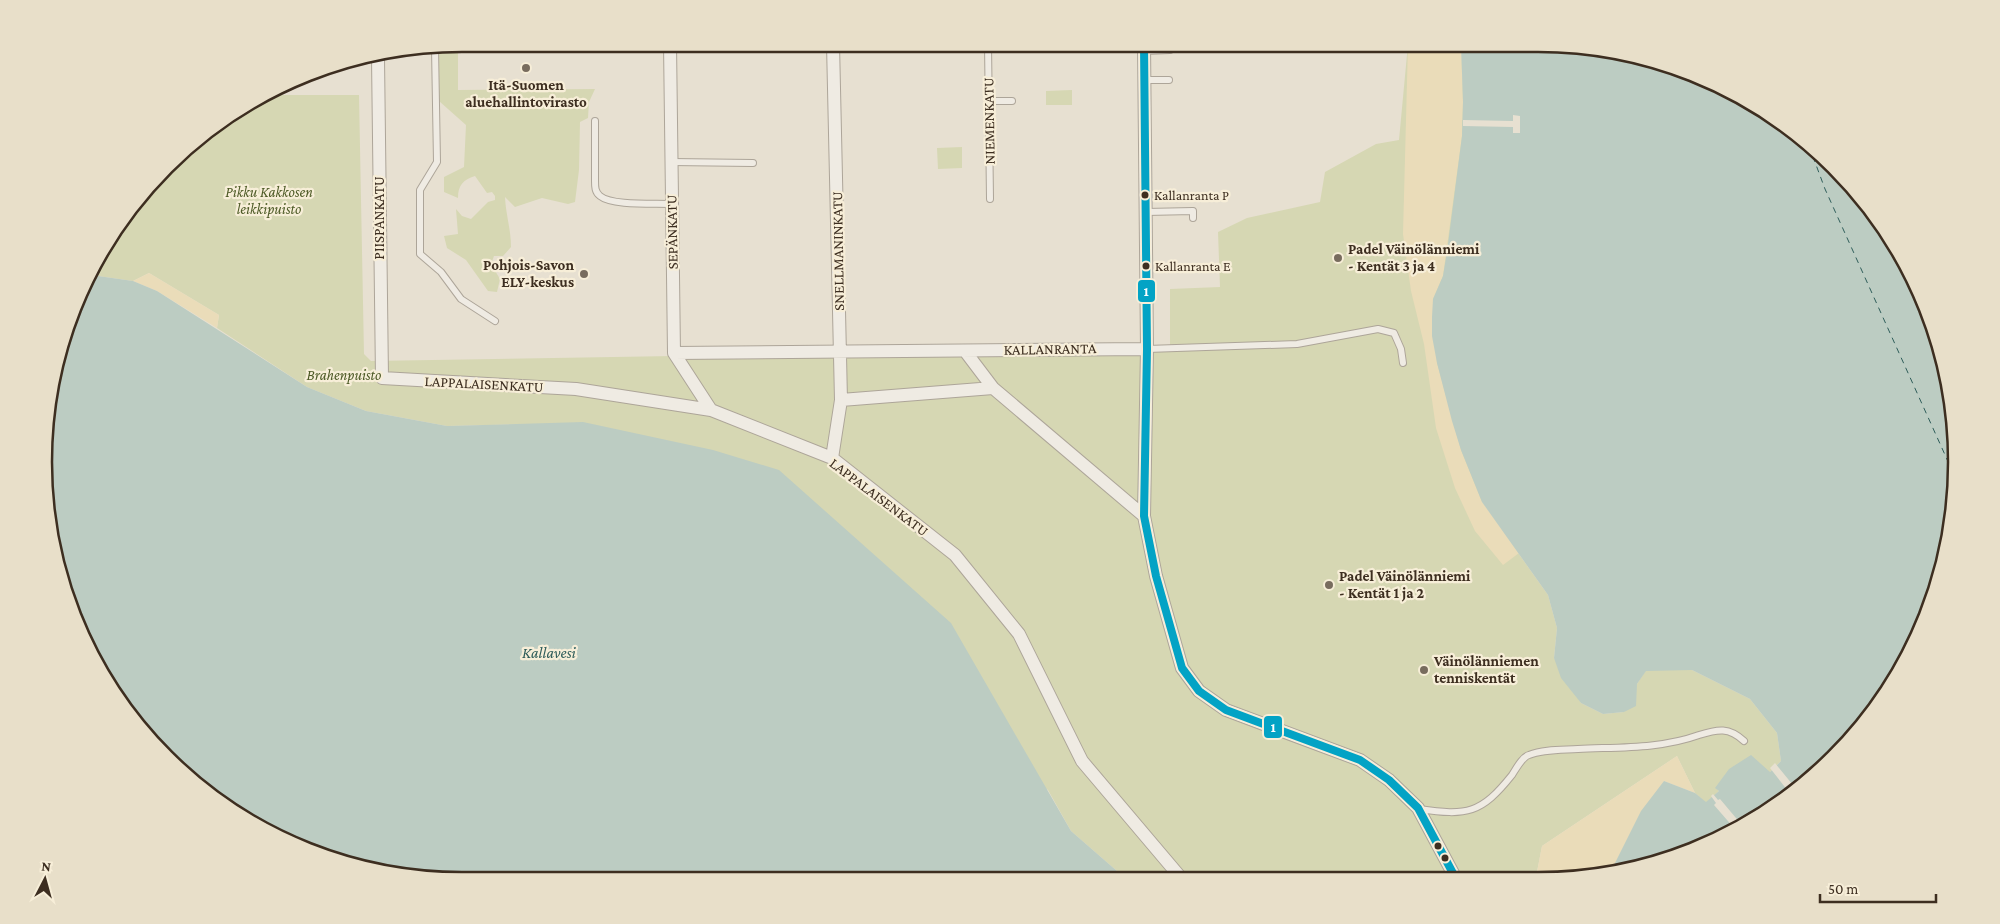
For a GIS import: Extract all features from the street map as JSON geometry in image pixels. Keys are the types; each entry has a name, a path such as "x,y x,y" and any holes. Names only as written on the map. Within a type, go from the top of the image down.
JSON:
{"street":[{"name":"SEPÄNKATU","path":"670,53 674,353"},
{"name":"SNELLMANINKATU","path":"832,458 841,400 834,53"},
{"path":"1144,53 1147,348 1144,516 1156,576 1182,668 1199,691 1226,710 1360,760 1389,780 1418,808 1452,872"},
{"name":"PIISPANKATU","path":"378,61 382,378"},
{"name":"KALLANRANTA","path":"674,353 1147,348"},
{"path":"965,351 993,388 1144,516"},
{"path":"674,353 711,410"},
{"name":"LAPPALAISENKATU","path":"382,378 576,389 711,410 832,458 955,555 1019,634 1082,761 1176,872"},
{"path":"841,400 993,388"}],"lane":[{"path":"436,53 437,162 420,190 420,254 440,272 461,299 495,321"},
{"name":"NIEMENKATU","path":"988,53 990,199"},
{"path":"1144,80 1169,80"},
{"path":"988,101 1012,101"},
{"path":"595,120 595,191 600,196 617,201 672,204"},
{"path":"671,162 753,163"},
{"path":"1146,212 1193,212 1193,218"},
{"name":"KALLANRANTA","path":"1147,348 1297,344 1378,329 1394,333 1401,350 1403,363"},
{"path":"1418,808 1450,813 1473,810 1490,799 1526,755 1549,750 1640,747 1683,741 1724,729 1734,733 1744,741"}],"green space":[{"path":"438,53 458,53 458,90 595,89 589,102 588,118 580,122 579,170 575,202 568,204 542,198 515,207 505,197 511,247 503,256 494,256 491,264 500,279 497,292 488,291 466,260 447,248 444,236 458,234 456,209 462,216 471,219 488,202 495,200 495,196 492,192 487,193 475,176 467,179 462,184 458,198 444,192 444,177 464,167 466,125 439,101"},
{"path":"1407,53 1461,53 1482,502 1548,595 1557,628 1554,658 1581,703 1603,714 1624,712 1646,670 1692,670 1750,699 1777,733 1781,761 1770,772 1716,788 1719,791 1706,803 1695,793 1677,756 1542,846 1537,872 1118,872 1071,831 1048,790 537,424 447,426 366,411 307,387 217,328 219,315 149,273 133,281 98,276 122,234 154,192 192,154 234,122 257,107 281,95 359,95 364,354 371,361 1170,348 1170,289 1220,287 1218,232 1247,218 1320,202 1325,172 1376,144 1399,140"},
{"path":"1072,90 1072,105 1046,105 1046,91"},
{"path":"962,147 962,168 938,169 937,148"}],"sand":[{"path":"1408,53 1461,53 1462,136 1443,276 1433,299 1437,363 1461,450 1482,502 1519,553 1503,565 1475,531 1455,488 1436,428 1424,344 1411,291 1403,234"},
{"path":"149,273 219,315 217,328 157,291 133,281"},
{"path":"1677,756 1695,793 1664,781 1614,865 1565,871 1537,872 1542,846"}],"water":[{"path":"1461,53 1565,53 1618,60 1644,66 1695,84 1743,107 1808,154 1828,172 1863,213 1893,257 1916,305 1926,330 1940,382 1947,435 1948,462 1947,489 1940,542 1926,594 1916,619 1893,667 1878,690 1863,711 1828,752 1787,787 1766,802 1743,817 1695,840 1670,850 1618,864 1614,865 1641,811 1664,781 1695,793 1706,802 1719,791 1715,788 1729,769 1751,755 1770,772 1781,761 1777,733 1750,699 1692,670 1646,671 1637,684 1636,706 1624,712 1603,714 1581,703 1561,678 1554,658 1557,628 1548,595 1482,502 1461,450 1452,421 1432,336 1433,299 1443,276 1447,252 1462,136"},
{"name":"Kallavesi","path":"98,276 133,281 157,291 307,387 366,411 447,426 583,422 713,450 779,470 951,623 1071,831 1118,872 435,871 382,864 356,858 305,840 257,817 192,770 172,752 137,711 107,667 95,643 74,594 66,568 60,542 53,489 53,435 60,382 66,356 74,330"}],"pier":[{"path":"1513,115 1520,116 1520,133 1513,133 1513,127 1463,126 1463,120 1513,121"},
{"path":"1775,763 1792,783 1786,788 1770,768"},
{"path":"1713,794 1718,800 1720,799 1737,820 1730,823 1714,805 1716,803 1711,796"}],"ferry route":[{"path":"1814,159 1825,189 1948,461"}],"transit line":[{"name":"1","path":"1144,53 1147,349 1144,516 1156,576 1182,668 1199,691 1226,710 1360,760 1389,780 1418,808 1452,872"}],"place":[{"name":"Itä-Suomen aluehallintovirasto","path":"526,68"},
{"name":"Kallanranta P","path":"1145,195"},
{"name":"Padel Väinölänniemi - Kentät 3 ja 4","path":"1338,258"},
{"name":"Kallanranta E","path":"1146,266"},
{"name":"Pohjois-Savon ELY-keskus","path":"584,274"},
{"name":"Padel Väinölänniemi - Kentät 1 ja 2","path":"1329,585"},
{"name":"Väinölänniemen tenniskentät","path":"1424,670"}],"park label":[{"name":"Pikku Kakkosen leikkipuisto","path":"269,200"},
{"name":"Brahenpuisto","path":"344,375"}]}
